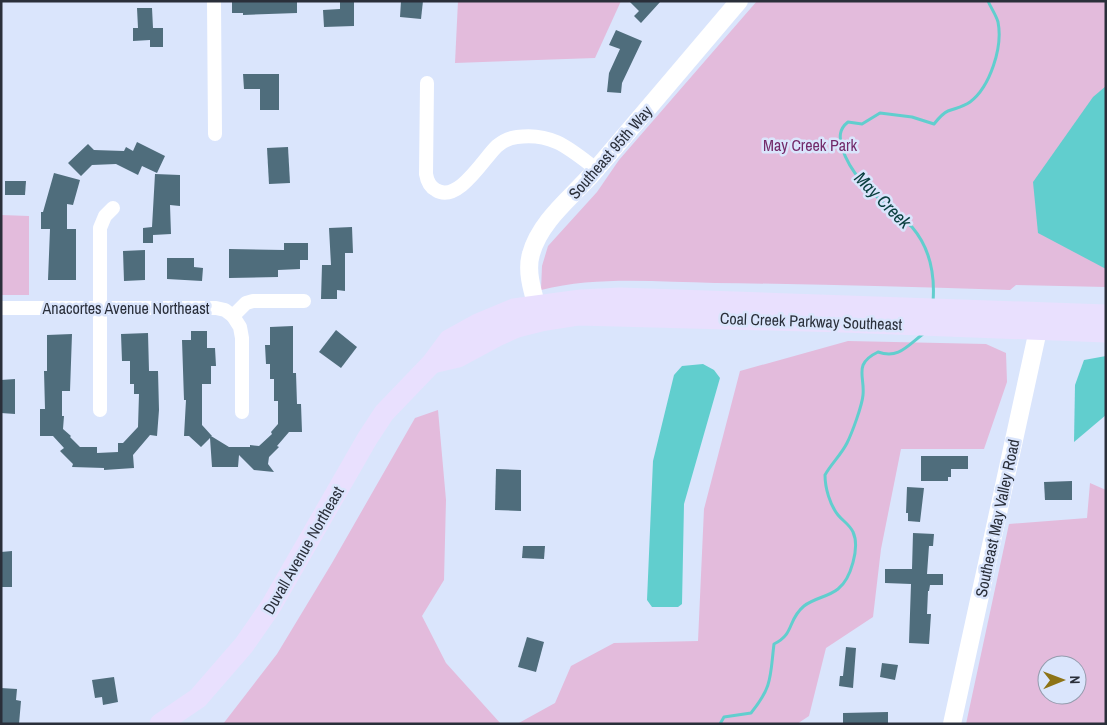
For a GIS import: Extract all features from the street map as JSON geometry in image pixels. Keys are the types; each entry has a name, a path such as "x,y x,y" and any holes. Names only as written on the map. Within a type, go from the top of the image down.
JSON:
{"main road":[{"name":"Coal Creek Parkway Southeast","path":"432,363 458,357 517,327 539,313 591,300 646,297 845,314 1039,321 1106,332"},
{"name":"Duvall Avenue Northeast","path":"160,724 198,698 244,645 271,606 367,439 384,413 432,363 449,340 478,324 514,309 539,313"},
{"name":"Coal Creek Parkway Southeast","path":"1039,321 1106,315"}],"street":[{"path":"214,1 215,134"},
{"name":"Southeast 95th Way","path":"539,313 529,271 531,254 536,239 546,224 596,169 739,1"},
{"path":"427,83 426,174 427,180 434,189 446,193 459,188 496,147 508,139 517,136 541,136 559,142 596,169"},
{"path":"100,410 100,228 105,216 113,208"},
{"name":"Anacortes Avenue Northeast","path":"1,308 216,308 225,310 233,316 246,303 254,301 304,301"},
{"path":"233,316 240,327 242,338 242,412"},
{"name":"Southeast May Valley Road","path":"952,724 1039,321"}],"green space":[{"path":"458,1 621,1 595,58 455,63"},
{"name":"May Creek Park","path":"757,1 1106,1 1106,287 1016,285 1010,290 605,281 541,290 542,266 548,246 597,192 619,160"},
{"path":"1,215 29,216 29,295 1,295"},
{"path":"848,341 986,344 1006,353 1007,382 984,449 901,449 881,549 873,617 826,648 809,716 797,724 517,724 555,703 571,666 614,643 698,641 704,509 740,371"},
{"path":"438,410 446,500 444,580 422,616 446,663 501,724 223,724 277,654 332,563 415,418"},
{"path":"1090,483 1106,490 1106,724 966,724 1009,524 1087,518"}],"shaded area":[{"path":"1106,86 1106,269 1038,233 1033,182 1093,97"},
{"path":"1106,356 1106,415 1074,442 1075,385 1084,360"},
{"path":"703,364 714,370 720,378 684,504 682,604 678,607 652,607 647,600 653,461 674,375 682,366"}],"building":[{"path":"232,1 297,1 297,13 243,15 243,13 232,13"},
{"path":"340,1 354,1 354,26 324,27 323,10 340,9"},
{"path":"401,1 423,1 421,19 400,17"},
{"path":"629,1 661,1 641,23 634,16 639,11"},
{"path":"137,8 152,8 153,28 163,28 163,47 150,47 150,40 133,41 133,28 138,28"},
{"path":"616,30 642,41 622,83 621,93 607,92 609,73 620,49 609,45"},
{"path":"243,74 279,74 279,110 260,110 260,89 244,89"},
{"path":"137,142 165,156 157,173 142,166 138,175 116,164 92,165 81,176 68,163 88,144 94,150 124,151 126,147 133,151"},
{"path":"288,147 290,183 269,184 267,148"},
{"path":"54,173 80,180 73,205 67,204 67,229 76,229 76,280 48,280 50,229 41,229 41,212 43,212"},
{"path":"155,174 180,175 180,206 170,205 171,234 153,235 153,243 143,243 143,228 152,227"},
{"path":"5,181 26,181 25,195 5,195"},
{"path":"352,227 353,253 345,253 345,291 337,290 337,299 321,299 322,265 331,265 329,228"},
{"path":"284,243 308,243 308,260 300,260 300,269 278,270 278,277 229,278 229,249 284,250"},
{"path":"145,250 145,280 124,281 123,251"},
{"path":"167,258 194,258 194,267 203,268 202,281 167,279"},
{"path":"293,326 293,373 296,373 297,404 301,404 302,432 289,432 277,446 279,447 269,457 268,464 274,472 254,470 239,455 238,467 212,467 210,438 201,447 189,436 184,436 186,400 184,400 182,340 191,340 191,331 207,331 207,348 215,348 216,366 211,366 211,384 202,384 202,425 211,436 229,447 259,446 272,434 271,432 278,424 278,401 274,401 274,379 270,379 270,364 266,364 265,345 270,345 270,327"},
{"path":"336,330 357,347 341,368 319,352"},
{"path":"148,333 149,371 158,371 159,410 157,436 150,435 133,455 134,468 104,470 104,468 72,467 73,464 60,451 64,448 53,436 40,436 40,409 45,409 44,371 47,371 47,335 72,334 70,391 62,391 63,429 80,447 97,447 97,453 118,452 118,443 123,443 138,427 139,394 134,394 134,384 130,384 130,361 122,361 121,334"},
{"path":"15,379 15,414 1,413 1,380"},
{"path":"921,456 968,456 968,469 951,469 951,477 948,477 948,481 921,481"},
{"path":"496,469 521,470 521,511 495,510"},
{"path":"1072,481 1072,500 1045,500 1044,482"},
{"path":"907,487 924,488 920,522 908,521 908,513 906,513"},
{"path":"913,533 934,534 933,546 929,546 927,574 943,574 943,585 930,585 928,591 927,614 931,614 929,644 909,643 911,584 885,583 885,569 912,569"},
{"path":"523,546 545,546 544,559 522,558"},
{"path":"12,551 12,587 1,587 1,552"},
{"path":"527,637 544,642 536,672 518,667"},
{"path":"846,647 856,648 853,688 839,686 840,676 843,676"},
{"path":"882,663 898,665 895,680 880,677"},
{"path":"114,677 118,702 103,705 102,697 95,698 92,680"},
{"path":"1,688 17,689 16,700 21,701 19,724 1,724"},
{"path":"888,712 888,724 843,724 843,713"}],"waterway":[{"name":"May Creek","path":"933,302 932,272 923,244 912,227 858,177 846,159 840,134 848,122 862,124 880,113 912,117 934,124 946,112 970,102 984,87 989,77 999,43 998,22 988,1"},
{"name":"May Creek","path":"720,724 724,717 751,713 767,688 771,673 774,644 785,636 795,616 804,606 834,592 847,578 855,554 855,538 852,530 838,515 830,501 825,475 845,447 861,406 863,395 862,371 865,361 878,352 885,354 897,353 923,334"}]}
